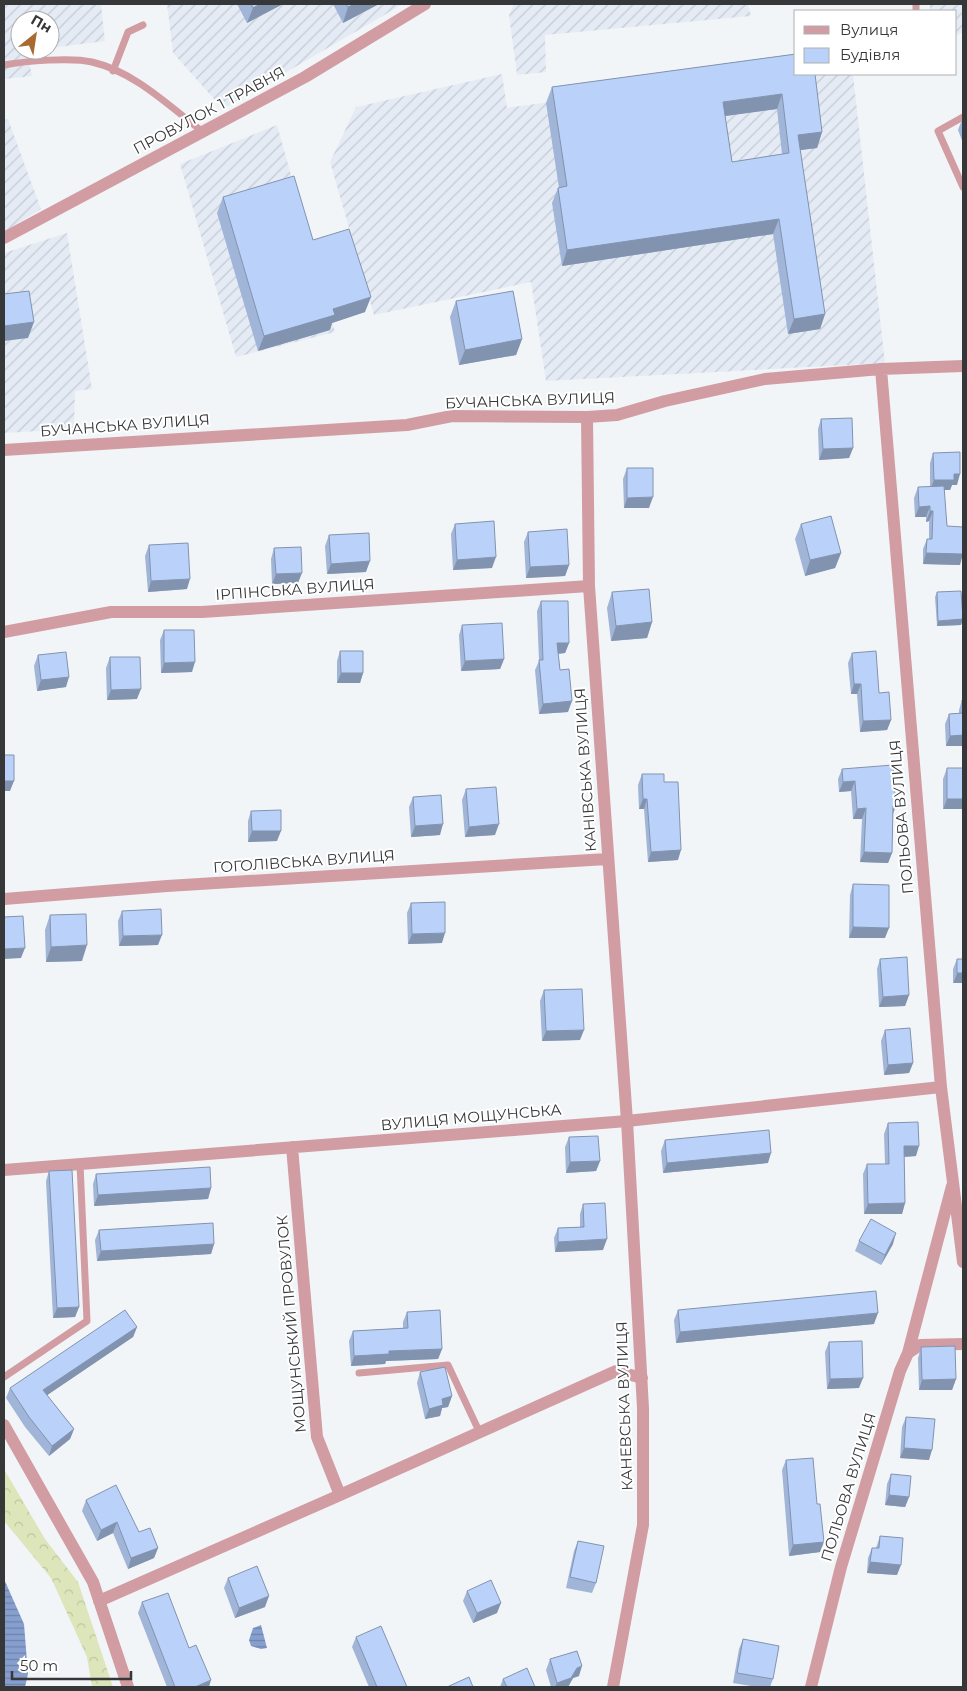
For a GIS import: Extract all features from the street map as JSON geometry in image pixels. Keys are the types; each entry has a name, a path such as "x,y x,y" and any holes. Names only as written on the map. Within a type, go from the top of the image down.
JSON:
{"street":[{"name":"ПРОВУЛОК 1 ТРАВНЯ","path":"4,238 305,77 426,4"},
{"name":"БУЧАНСЬКА ВУЛИЦЯ","path":"4,450 407,425 452,416 587,417 617,415 665,401 765,379 881,369 963,366"},
{"name":"ПОЛЬОВА ВУЛИЦЯ","path":"881,369 940,1087 954,1179 963,1262"},
{"name":"КАНІВСЬКА ВУЛИЦЯ","path":"587,417 589,586 627,1121"},
{"name":"ІРПІНСЬКА ВУЛИЦЯ","path":"4,632 110,612 202,612 589,586"},
{"name":"ГОГОЛІВСЬКА ВУЛИЦЯ","path":"4,899 167,886 607,859"},
{"name":"ВУЛИЦЯ МОЩУНСЬКА","path":"4,1170 627,1121 940,1087"},
{"name":"КАНЕВСЬКА ВУЛИЦЯ","path":"613,1687 643,1525 642,1378 627,1121"},
{"name":"МОЩУНСЬКИЙ ПРОВУЛОК","path":"292,1147 317,1436 340,1495"},
{"name":"ПОЛЬОВА ВУЛИЦЯ","path":"811,1687 841,1567 900,1370 908,1353 954,1179"},
{"path":"908,1353 920,1345 963,1344"},
{"path":"99,1601 616,1371 642,1378"},
{"path":"4,1425 93,1582 128,1687"}],"lane":[{"path":"113,71 128,32 143,25"},
{"path":"4,65 29,61 92,62 133,79 203,132"},
{"path":"963,116 938,130 963,187"},
{"path":"4,1376 87,1321 80,1164"},
{"path":"360,1373 448,1365 479,1431"}],"shaded area":[{"path":"4,4 101,4 105,41 60,47 60,10 10,10 10,60 29,60 32,76 4,79"},
{"path":"167,4 403,4 223,109 173,53"},
{"path":"514,4 748,4 751,16 545,35 546,72 517,75 509,15"},
{"path":"930,4 963,4 963,32 957,35 957,10 930,10"},
{"path":"794,68 794,75 853,75 885,363 546,381 531,282 374,315 330,162 356,107 502,74 507,108"},
{"path":"8,119 41,209 4,232 4,120"},
{"path":"277,125 335,332 236,357 180,164"},
{"path":"67,233 92,389 75,391 74,429 4,433 4,253"}],"green space":[{"path":"4,1469 45,1539 78,1582 113,1687 92,1687 87,1657 51,1578 4,1521"}],"water":[{"path":"4,1579 24,1624 28,1674 25,1687 4,1687"},
{"path":"261,1625 267,1648 261,1649 251,1646 249,1640 253,1628"}],"building":[{"path":"251,4 260,4 253,8"},
{"path":"794,54 794,75 815,75 822,132 798,135 825,314 794,319 779,219 567,250 558,188 567,186 552,87","holes":["782,94 789,153 732,162 723,102"]},
{"path":"294,176 313,240 349,229 371,297 333,309 335,315 264,336 223,197"},
{"path":"29,291 34,322 4,326 4,294"},
{"path":"513,291 522,339 465,350 456,301"},
{"path":"852,418 853,448 823,449 821,419"},
{"path":"960,452 960,474 954,474 954,480 934,480 933,453"},
{"path":"627,468 653,468 653,497 627,498"},
{"path":"944,486 947,526 963,527 963,554 926,553 927,539 932,539 933,511 930,511 930,506 919,507 918,487"},
{"path":"831,516 841,553 810,560 801,524"},
{"path":"494,521 496,557 457,560 455,524"},
{"path":"567,529 569,565 530,567 528,532"},
{"path":"369,533 370,561 331,564 329,535"},
{"path":"188,543 190,579 151,581 149,545"},
{"path":"301,547 302,573 276,574 274,548"},
{"path":"649,589 652,622 616,626 612,592"},
{"path":"961,591 963,619 938,621 937,592"},
{"path":"541,601 568,601 569,643 557,643 560,670 569,669 572,701 543,704 539,660 543,660"},
{"path":"502,623 504,659 465,661 462,625"},
{"path":"164,630 194,630 195,662 164,663"},
{"path":"340,651 363,651 363,673 341,673"},
{"path":"876,651 879,693 889,692 891,720 863,721 861,684 854,684 852,653"},
{"path":"66,652 69,677 41,680 38,655"},
{"path":"110,657 140,657 141,689 111,690"},
{"path":"963,713 963,735 950,736 949,714"},
{"path":"4,755 14,755 14,781 4,781"},
{"path":"893,765 896,806 893,806 892,853 864,852 866,808 857,809 855,781 843,782 842,769"},
{"path":"947,768 963,768 963,799 947,799"},
{"path":"642,774 664,774 664,782 678,782 681,850 651,852 647,799 643,799"},
{"path":"496,787 499,824 469,827 466,789"},
{"path":"441,795 443,824 415,826 413,797"},
{"path":"281,810 281,831 252,831 251,811"},
{"path":"853,884 889,885 889,928 853,927"},
{"path":"445,902 445,933 412,934 411,903"},
{"path":"161,909 162,935 123,936 122,911"},
{"path":"86,914 87,945 51,947 50,915"},
{"path":"23,916 25,948 4,949 4,917"},
{"path":"907,957 909,995 883,997 880,959"},
{"path":"957,959 963,959 963,973 957,973"},
{"path":"582,989 584,1030 546,1031 544,990"},
{"path":"910,1028 913,1063 888,1065 885,1030"},
{"path":"918,1122 919,1146 904,1146 905,1203 868,1204 867,1164 889,1164 888,1123"},
{"path":"769,1130 771,1153 667,1163 665,1140"},
{"path":"598,1136 600,1161 570,1162 569,1137"},
{"path":"210,1167 211,1188 98,1195 96,1174"},
{"path":"72,1170 79,1307 57,1308 49,1171"},
{"path":"605,1203 607,1239 558,1242 558,1228 584,1227 583,1204"},
{"path":"871,1219 896,1233 885,1255 859,1241"},
{"path":"213,1223 214,1244 101,1251 99,1230"},
{"path":"876,1291 878,1313 680,1332 678,1310"},
{"path":"125,1310 137,1327 43,1390 74,1429 52,1446 29,1417 10,1388"},
{"path":"440,1310 442,1349 389,1351 389,1354 354,1356 353,1331 408,1328 407,1312"},
{"path":"862,1341 863,1378 830,1379 829,1342"},
{"path":"955,1346 956,1379 922,1380 921,1347"},
{"path":"445,1367 452,1396 442,1399 443,1405 429,1409 420,1372"},
{"path":"906,1417 935,1419 932,1450 904,1448"},
{"path":"813,1458 817,1504 820,1504 824,1542 793,1545 786,1460"},
{"path":"891,1474 911,1476 909,1497 889,1495"},
{"path":"116,1485 139,1532 150,1528 158,1548 131,1558 117,1522 101,1530 86,1500"},
{"path":"880,1536 903,1538 901,1565 870,1562 872,1548 879,1548"},
{"path":"578,1541 604,1546 596,1583 570,1577"},
{"path":"257,1566 269,1596 239,1608 228,1578"},
{"path":"491,1580 501,1603 477,1613 467,1591"},
{"path":"168,1593 189,1648 196,1645 211,1680 195,1687 175,1687 142,1602"},
{"path":"381,1626 407,1687 377,1687 356,1637"},
{"path":"743,1639 779,1646 773,1679 737,1673"},
{"path":"577,1651 582,1666 577,1668 571,1678 557,1683 550,1659"},
{"path":"527,1668 535,1687 507,1687 503,1679"},
{"path":"469,1677 473,1687 447,1687"}]}
